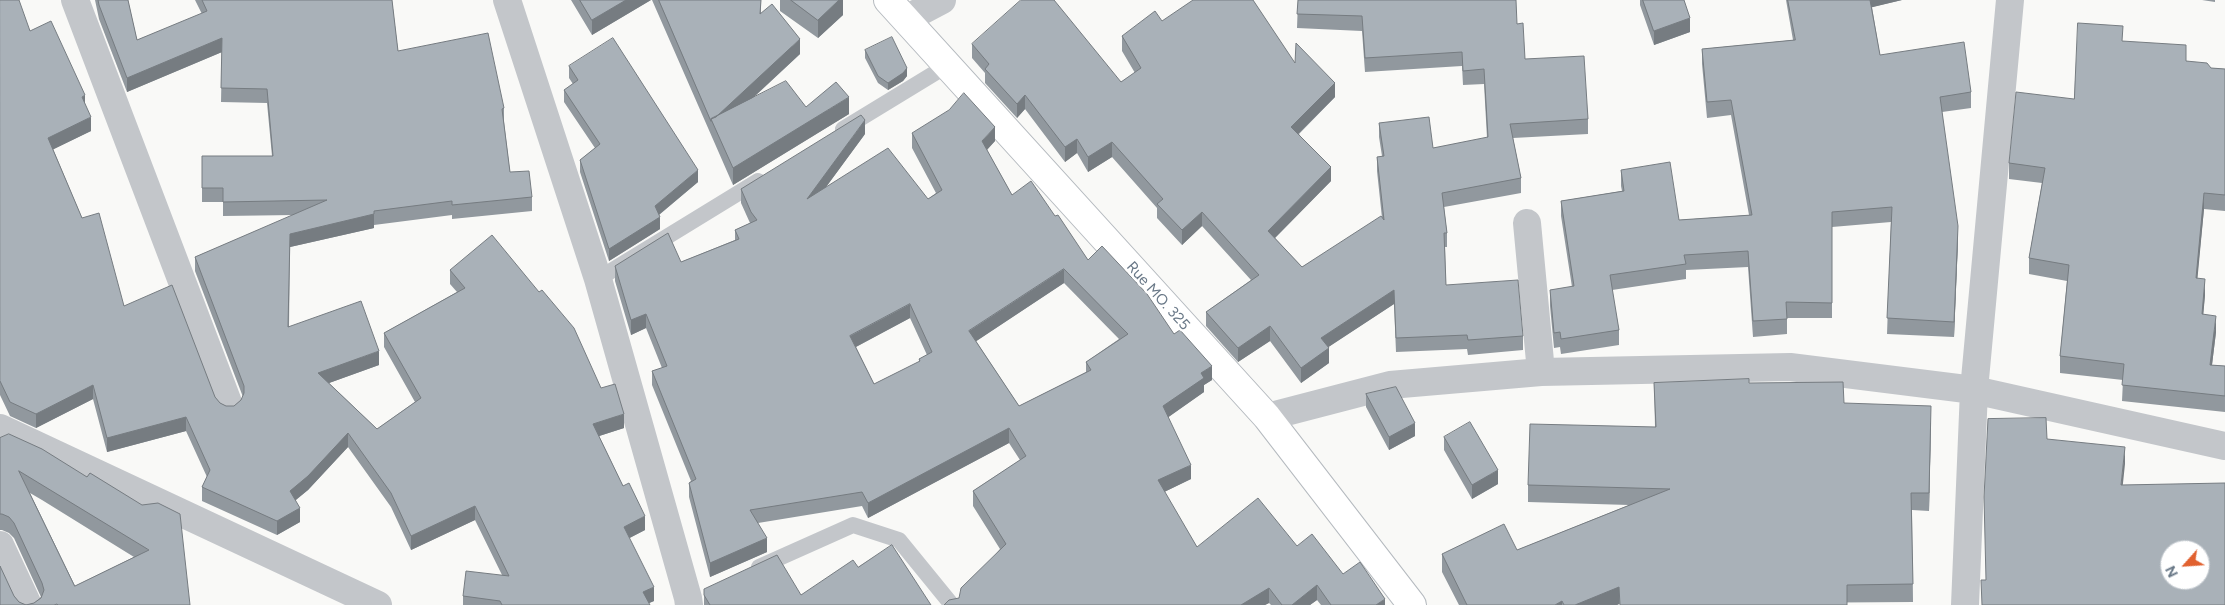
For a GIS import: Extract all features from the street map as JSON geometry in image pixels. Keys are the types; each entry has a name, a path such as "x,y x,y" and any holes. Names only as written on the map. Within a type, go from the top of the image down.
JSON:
{"street":[{"path":"75,0 229,405"},
{"path":"507,0 598,279 694,598"},
{"path":"897,10 942,0"},
{"path":"1965,605 1974,390 2010,0"},
{"name":"Rue MO. 325","path":"897,10 1268,417 1412,605"},
{"path":"1528,223 1541,372"},
{"path":"1268,417 1390,385 1541,372 1790,367 1974,390 2225,446"},
{"path":"0,428 378,605"},
{"path":"0,544 28,605"}],"lane":[{"path":"832,136 948,65"},
{"path":"598,279 773,172"},
{"path":"740,575 853,525 899,540 952,605"}],"building":[{"path":"0,0 19,0 30,31 51,21 85,95 82,97 91,117 48,138 82,218 99,213 124,306 172,285 215,397 226,406 234,406 241,400 244,386 195,257 327,200 223,202 223,188 202,188 202,156 273,156 267,89 221,88 222,38 127,78 98,0 128,0 137,40 207,11 202,0 392,0 398,51 488,33 504,108 502,109 510,172 529,171 532,197 452,205 452,201 374,211 374,214 290,234 288,327 361,301 379,351 318,373 377,429 421,398 384,333 465,288 450,270 492,235 539,292 542,290 574,328 601,388 615,384 624,414 593,424 623,486 629,483 645,516 624,527 654,587 643,592 650,605 502,605 500,601 463,596 466,571 509,576 475,506 411,536 391,493 348,433 308,476 290,491 300,508 277,521 202,487 210,470 186,417 107,438 93,385 36,414 10,402 0,381"},
{"path":"580,0 626,0 592,20"},
{"path":"659,0 761,0 760,14 772,4 800,39 711,121"},
{"path":"791,0 839,0 818,20"},
{"path":"1021,0 1054,0 1121,82 1141,68 1122,36 1155,11 1162,21 1193,0 1253,0 1295,63 1296,43 1335,83 1291,127 1331,167 1268,231 1302,267 1381,216 1384,220 1377,157 1384,156 1379,123 1429,117 1433,148 1488,137 1484,69 1463,71 1462,52 1365,58 1362,16 1297,14 1298,0 1516,0 1517,24 1523,23 1525,59 1584,56 1588,119 1510,124 1521,178 1442,193 1447,233 1444,233 1446,285 1518,280 1523,336 1468,340 1467,335 1396,338 1394,290 1321,338 1329,348 1301,368 1270,326 1238,348 1206,312 1259,275 1202,212 1182,230 1157,204 1163,199 1112,142 1088,157 1077,139 1065,147 1025,95 1017,104 985,69 989,64 972,44"},
{"path":"1643,0 1684,0 1690,18 1654,31"},
{"path":"1788,0 1870,0 1880,55 1964,42 1971,92 1940,97 1958,226 1954,322 1887,318 1892,207 1832,212 1832,303 1786,302 1787,319 1753,321 1748,251 1684,255 1686,264 1610,275 1619,330 1561,339 1560,332 1554,333 1550,290 1574,286 1561,201 1624,191 1621,170 1670,162 1679,220 1752,215 1731,100 1707,102 1702,49 1795,40"},
{"path":"2078,23 2123,26 2122,41 2186,45 2186,61 2207,63 2211,68 2225,69 2225,195 2204,193 2196,278 2205,279 2202,314 2216,316 2210,365 2225,366 2225,396 2122,385 2124,364 2060,356 2069,265 2029,258 2045,168 2009,163 2016,92 2074,99"},
{"path":"892,37 907,68 888,83 878,76 865,50"},
{"path":"613,38 698,170 655,206 660,217 609,249 580,160 600,144 564,90 578,80 569,66"},
{"path":"786,81 806,107 836,82 849,97 733,168 711,119"},
{"path":"964,93 995,127 982,141 1012,195 1031,181 1055,216 1058,215 1088,260 1102,246 1147,294 1174,334 1180,330 1212,366 1201,373 1204,378 1163,406 1191,465 1158,480 1197,547 1258,498 1297,546 1312,534 1343,574 1360,562 1385,599 1376,605 1331,605 1317,585 1292,605 1282,605 1269,588 1241,605 944,605 949,600 959,598 961,588 1006,544 973,491 1026,456 1009,428 868,503 862,492 750,510 767,538 710,563 689,483 696,479 652,371 667,366 646,314 631,320 615,266 668,233 681,262 739,239 735,230 757,220 751,212 741,189 861,115 865,120 807,199 888,148 928,199 942,190 912,133 949,110","holes":["1064,269 1128,334 1086,362 1091,370 1019,406 969,331","910,304 932,352 919,359 920,361 874,384 850,336"]},
{"path":"1749,379 1749,383 1843,382 1844,403 1931,406 1929,493 1911,493 1913,584 1847,585 1847,605 1620,605 1619,587 1575,605 1564,605 1562,601 1555,605 1467,605 1442,554 1504,524 1517,550 1670,489 1528,485 1530,424 1656,427 1654,383"},
{"path":"1396,387 1415,423 1389,437 1366,394"},
{"path":"2046,418 2047,439 2125,447 2121,485 2225,483 2225,605 1982,605 1981,580 1986,580 1984,497 1988,419"},
{"path":"1470,422 1498,470 1472,485 1444,437"},
{"path":"9,434 42,449 87,477 90,473 142,505 158,503 180,514 190,605 26,605 34,603 41,598 44,590 14,523 9,517 0,514 0,438","holes":["19,471 149,550 75,586"]},
{"path":"892,545 931,605 710,605 704,595 704,589 777,555 801,595 853,560 858,567"},
{"path":"0,566 14,596 19,602 26,605 0,605"}]}
